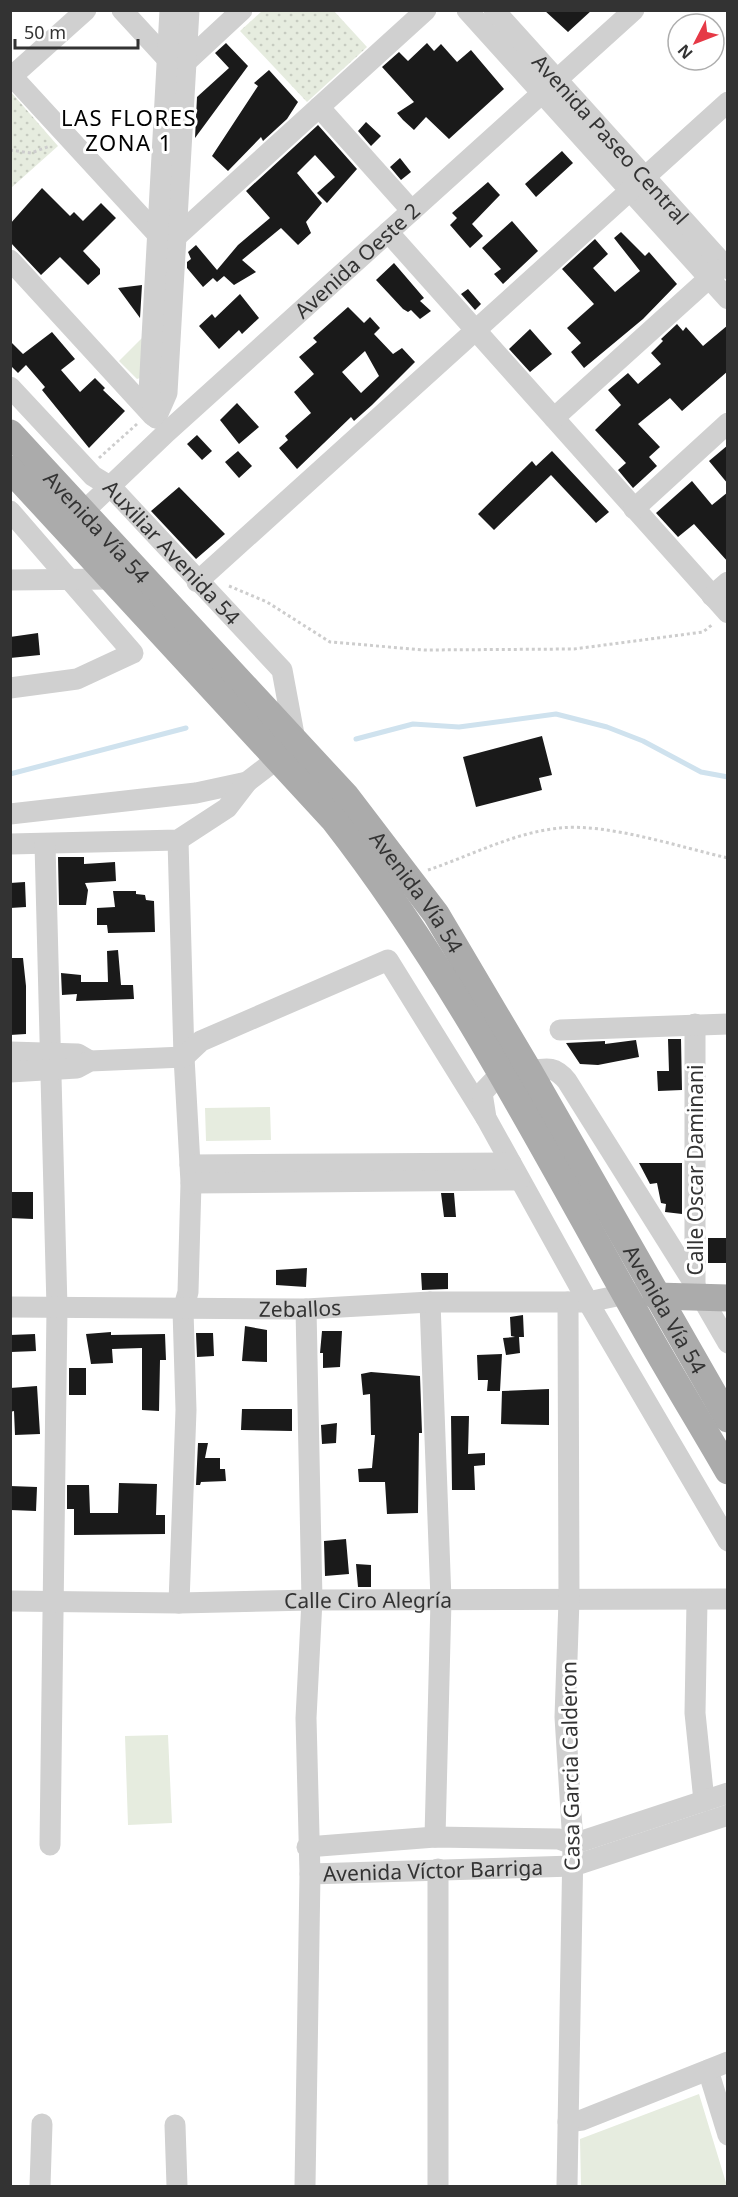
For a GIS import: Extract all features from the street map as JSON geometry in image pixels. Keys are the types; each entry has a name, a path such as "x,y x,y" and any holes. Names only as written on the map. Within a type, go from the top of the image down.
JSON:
{"main road":[{"name":"Avenida Vía 54","path":"10,433 31,490 83,512 286,749 333,819 381,880 429,951 501,1073 728,1471"},
{"name":"Avenida Vía 54","path":"10,469 112,579 286,749 346,796 409,877 436,914 529,1071 728,1419"},
{"path":"656,1296 708,1294"}],"street":[{"path":"86,10 15,72 167,236"},
{"path":"122,10 177,61"},
{"path":"170,10 177,61"},
{"path":"10,260 155,423 167,393 167,236 177,61 189,10"},
{"path":"177,61 242,10"},
{"path":"167,236 319,107 426,10"},
{"path":"467,10 549,87"},
{"name":"Avenida Paseo Central","path":"494,10 549,87 637,184 722,268 728,299"},
{"name":"Avenida Oeste 2","path":"83,512 111,487 155,423 388,232 634,10"},
{"path":"199,580 728,102"},
{"path":"319,107 412,211"},
{"path":"388,232 634,509 720,589 727,613"},
{"path":"554,418 722,268"},
{"name":"Auxiliar Avenida 54","path":"10,387 93,476 111,487 282,670 286,749"},
{"path":"634,509 728,423"},
{"path":"31,490 73,455"},
{"path":"10,511 72,579 133,652 76,679 10,688"},
{"path":"10,580 112,579"},
{"path":"10,844 178,840 227,808 247,782 286,749"},
{"path":"10,814 196,794 247,782"},
{"path":"178,840 184,1057 191,1174 188,1292 183,1310 186,1410 179,1603"},
{"path":"45,844 49,1062 56,1198 57,1308 55,1601 50,1845"},
{"path":"10,1052 77,1068 90,1060 184,1057 201,1041 388,960 486,1118 578,1302 728,1541"},
{"name":"Calle Oscar Daminani","path":"695,1024 708,1294 728,1343"},
{"path":"560,1030 728,1024"},
{"path":"10,1072 49,1062"},
{"path":"529,1071 549,1068 559,1071 708,1294"},
{"path":"486,1118 482,1093 501,1073"},
{"path":"191,1174 515,1172"},
{"name":"Zeballos","path":"10,1307 183,1310 306,1309 430,1302 578,1302 626,1294 656,1296"},
{"path":"430,1302 441,1600 435,1837"},
{"name":"Casa Garcia Calderon","path":"567,2187 573,1844 565,1717 578,1302"},
{"path":"305,2187 310,1874 307,1847 306,1718 312,1600 306,1309"},
{"name":"Calle Ciro Alegría","path":"10,1601 179,1603 312,1600 696,1601 728,1599"},
{"path":"696,1601 695,1713 704,1801"},
{"path":"573,1844 728,1793"},
{"name":"Avenida Víctor Barriga","path":"310,1874 573,1866 728,1815"},
{"name":"Avenida Víctor Barriga","path":"307,1847 435,1837 559,1839 573,1844"},
{"path":"438,1869 438,2187"},
{"path":"568,2122 582,2120 728,2062"},
{"path":"708,2070 728,2135"},
{"path":"40,2187 42,2124"},
{"path":"175,2125 177,2187"}],"path":[{"path":"10,150 24,153 39,151 56,141"},
{"path":"96,461 155,423"},
{"path":"199,580 267,602 330,642 425,650 574,649 703,632 727,613"},
{"path":"409,877 507,842 557,828 588,829 622,834 728,858"}],"shaded area":[{"path":"262,11 334,11 367,47 307,102 240,31"},
{"path":"11,92 58,146 10,188"},
{"path":"143,337 140,378 137,379 119,361"},
{"path":"270,1107 271,1140 206,1141 205,1108"},
{"path":"168,1735 172,1823 128,1825 125,1736"},
{"path":"699,2094 727,2186 581,2186 580,2139"}],"building":[{"path":"544,10 592,10 568,32"},
{"path":"226,43 248,66 195,138 197,97 229,68 215,53"},
{"path":"427,43 434,51 441,44 457,62 471,50 504,89 449,139 426,117 414,130 403,120 397,113 414,102 382,67 399,52 408,61"},
{"path":"269,70 298,102 287,119 263,141 261,137 228,171 212,156 258,86 254,83"},
{"path":"366,122 381,136 371,146 358,131"},
{"path":"318,125 357,169 327,203 317,193 335,177 315,155 297,173 322,203 306,222 311,233 298,245 281,228 242,260 256,272 234,285 224,276 217,282 213,278 203,287 187,268 187,262 191,259 188,252 196,245 217,270 238,245 270,218 246,191"},
{"path":"562,151 573,163 536,197 525,184"},
{"path":"400,158 411,172 401,180 390,167"},
{"path":"488,182 500,195 472,224 483,236 470,248 450,225 457,218 452,213"},
{"path":"42,188 70,216 74,212 83,221 101,203 116,218 83,251 100,269 100,274 88,285 60,257 41,275 10,242 10,224"},
{"path":"512,221 538,251 503,284 494,274 501,269 482,248"},
{"path":"621,232 645,256 649,252 677,284 643,319 584,368 571,352 581,343 567,328 594,304 562,269 595,239 608,254 593,268 615,292 640,271 614,238"},
{"path":"394,263 424,298 420,301 431,311 420,319 411,310 408,312 403,309 376,280"},
{"path":"142,285 140,318 118,288"},
{"path":"468,289 481,304 475,310 461,294"},
{"path":"240,294 259,318 242,334 239,330 219,349 199,326 212,314 215,318"},
{"path":"348,307 364,323 370,317 380,328 374,334 393,354 402,348 415,362 372,405 354,421 351,417 297,469 279,448 288,440 285,436 311,413 294,392 314,374 299,357 317,342 313,338","holes":["365,351 379,376 361,393 342,372"]},
{"path":"677,324 683,331 686,327 703,346 728,325 728,371 682,411 670,398 638,424 660,447 649,457 657,466 633,488 618,470 626,463 595,430 621,405 608,390 628,373 638,384 661,364 651,353 663,341 661,339"},
{"path":"530,329 552,354 530,372 509,349"},
{"path":"52,332 75,359 61,370 80,392 95,378 105,388 103,390 125,411 89,448 42,390 45,387 26,365 18,373 10,365 10,341 23,354"},
{"path":"237,403 259,427 239,444 220,420"},
{"path":"197,435 212,451 202,460 187,444"},
{"path":"728,445 728,484 709,461"},
{"path":"238,451 252,466 239,478 225,462"},
{"path":"552,451 609,512 596,523 551,475 494,530 478,514 532,461 536,466"},
{"path":"692,481 712,505 728,492 728,562 694,524 678,537 656,513"},
{"path":"179,487 225,534 196,559 151,511"},
{"path":"38,633 40,655 10,658 10,637"},
{"path":"542,736 552,775 539,778 542,790 476,807 463,757"},
{"path":"58,857 84,857 84,864 115,862 116,881 85,883 88,890 86,905 59,905"},
{"path":"25,882 26,907 10,908 10,883"},
{"path":"113,891 136,891 136,894 145,895 146,900 154,901 155,932 108,933 107,925 97,925 97,908 115,907"},
{"path":"118,950 121,985 133,985 134,999 76,1001 77,994 62,995 61,973 81,975 81,982 108,982 107,951"},
{"path":"10,958 23,958 26,986 26,1034 10,1035"},
{"path":"668,1039 681,1039 682,1090 658,1091 657,1071 669,1071"},
{"path":"636,1040 639,1057 598,1065 580,1064 566,1043 605,1041 605,1044"},
{"path":"639,1163 682,1163 682,1214 665,1212 666,1204 661,1203 657,1183 650,1184"},
{"path":"10,1192 33,1192 33,1219 10,1218"},
{"path":"441,1193 454,1193 456,1217 444,1217"},
{"path":"708,1238 728,1238 728,1263 708,1263"},
{"path":"307,1268 306,1287 276,1285 276,1270"},
{"path":"421,1273 448,1273 448,1289 422,1290"},
{"path":"523,1315 524,1337 519,1337 520,1353 506,1355 503,1338 515,1337 511,1336 510,1317"},
{"path":"245,1326 267,1330 267,1362 242,1361"},
{"path":"322,1331 342,1331 340,1367 323,1368 323,1353 320,1353"},
{"path":"111,1332 111,1335 165,1334 166,1360 160,1360 159,1411 142,1410 142,1348 112,1349 113,1363 91,1364 86,1334"},
{"path":"196,1333 213,1333 214,1356 197,1357"},
{"path":"35,1334 36,1351 11,1352 10,1335"},
{"path":"502,1354 500,1391 487,1391 488,1380 478,1380 477,1355"},
{"path":"69,1368 86,1368 86,1395 69,1395"},
{"path":"371,1372 420,1376 422,1433 419,1433 418,1513 387,1514 385,1482 359,1482 358,1469 372,1468 375,1435 371,1435 370,1394 363,1395 361,1374"},
{"path":"37,1386 40,1434 15,1435 14,1411 10,1412 10,1388"},
{"path":"549,1389 549,1425 501,1424 502,1391"},
{"path":"242,1409 292,1409 292,1431 241,1430"},
{"path":"451,1416 469,1416 468,1454 485,1453 485,1465 474,1466 475,1490 452,1490"},
{"path":"337,1423 336,1443 322,1444 321,1425"},
{"path":"198,1443 208,1443 205,1458 220,1458 220,1469 225,1469 226,1481 201,1482 200,1485 196,1485"},
{"path":"119,1483 157,1484 156,1515 165,1515 165,1534 74,1535 74,1509 67,1509 67,1485 89,1485 90,1513 118,1513"},
{"path":"10,1486 37,1487 36,1511 10,1510"},
{"path":"346,1539 349,1574 325,1576 324,1541"},
{"path":"356,1564 371,1565 371,1587 358,1587"}],"waterway":[{"path":"356,739 413,724 459,727 556,714 607,727 643,741 701,772 728,777"},
{"path":"10,774 186,728"}],"district":[{"name":"LAS FLORES ZONA 1","path":"129,130"}]}
